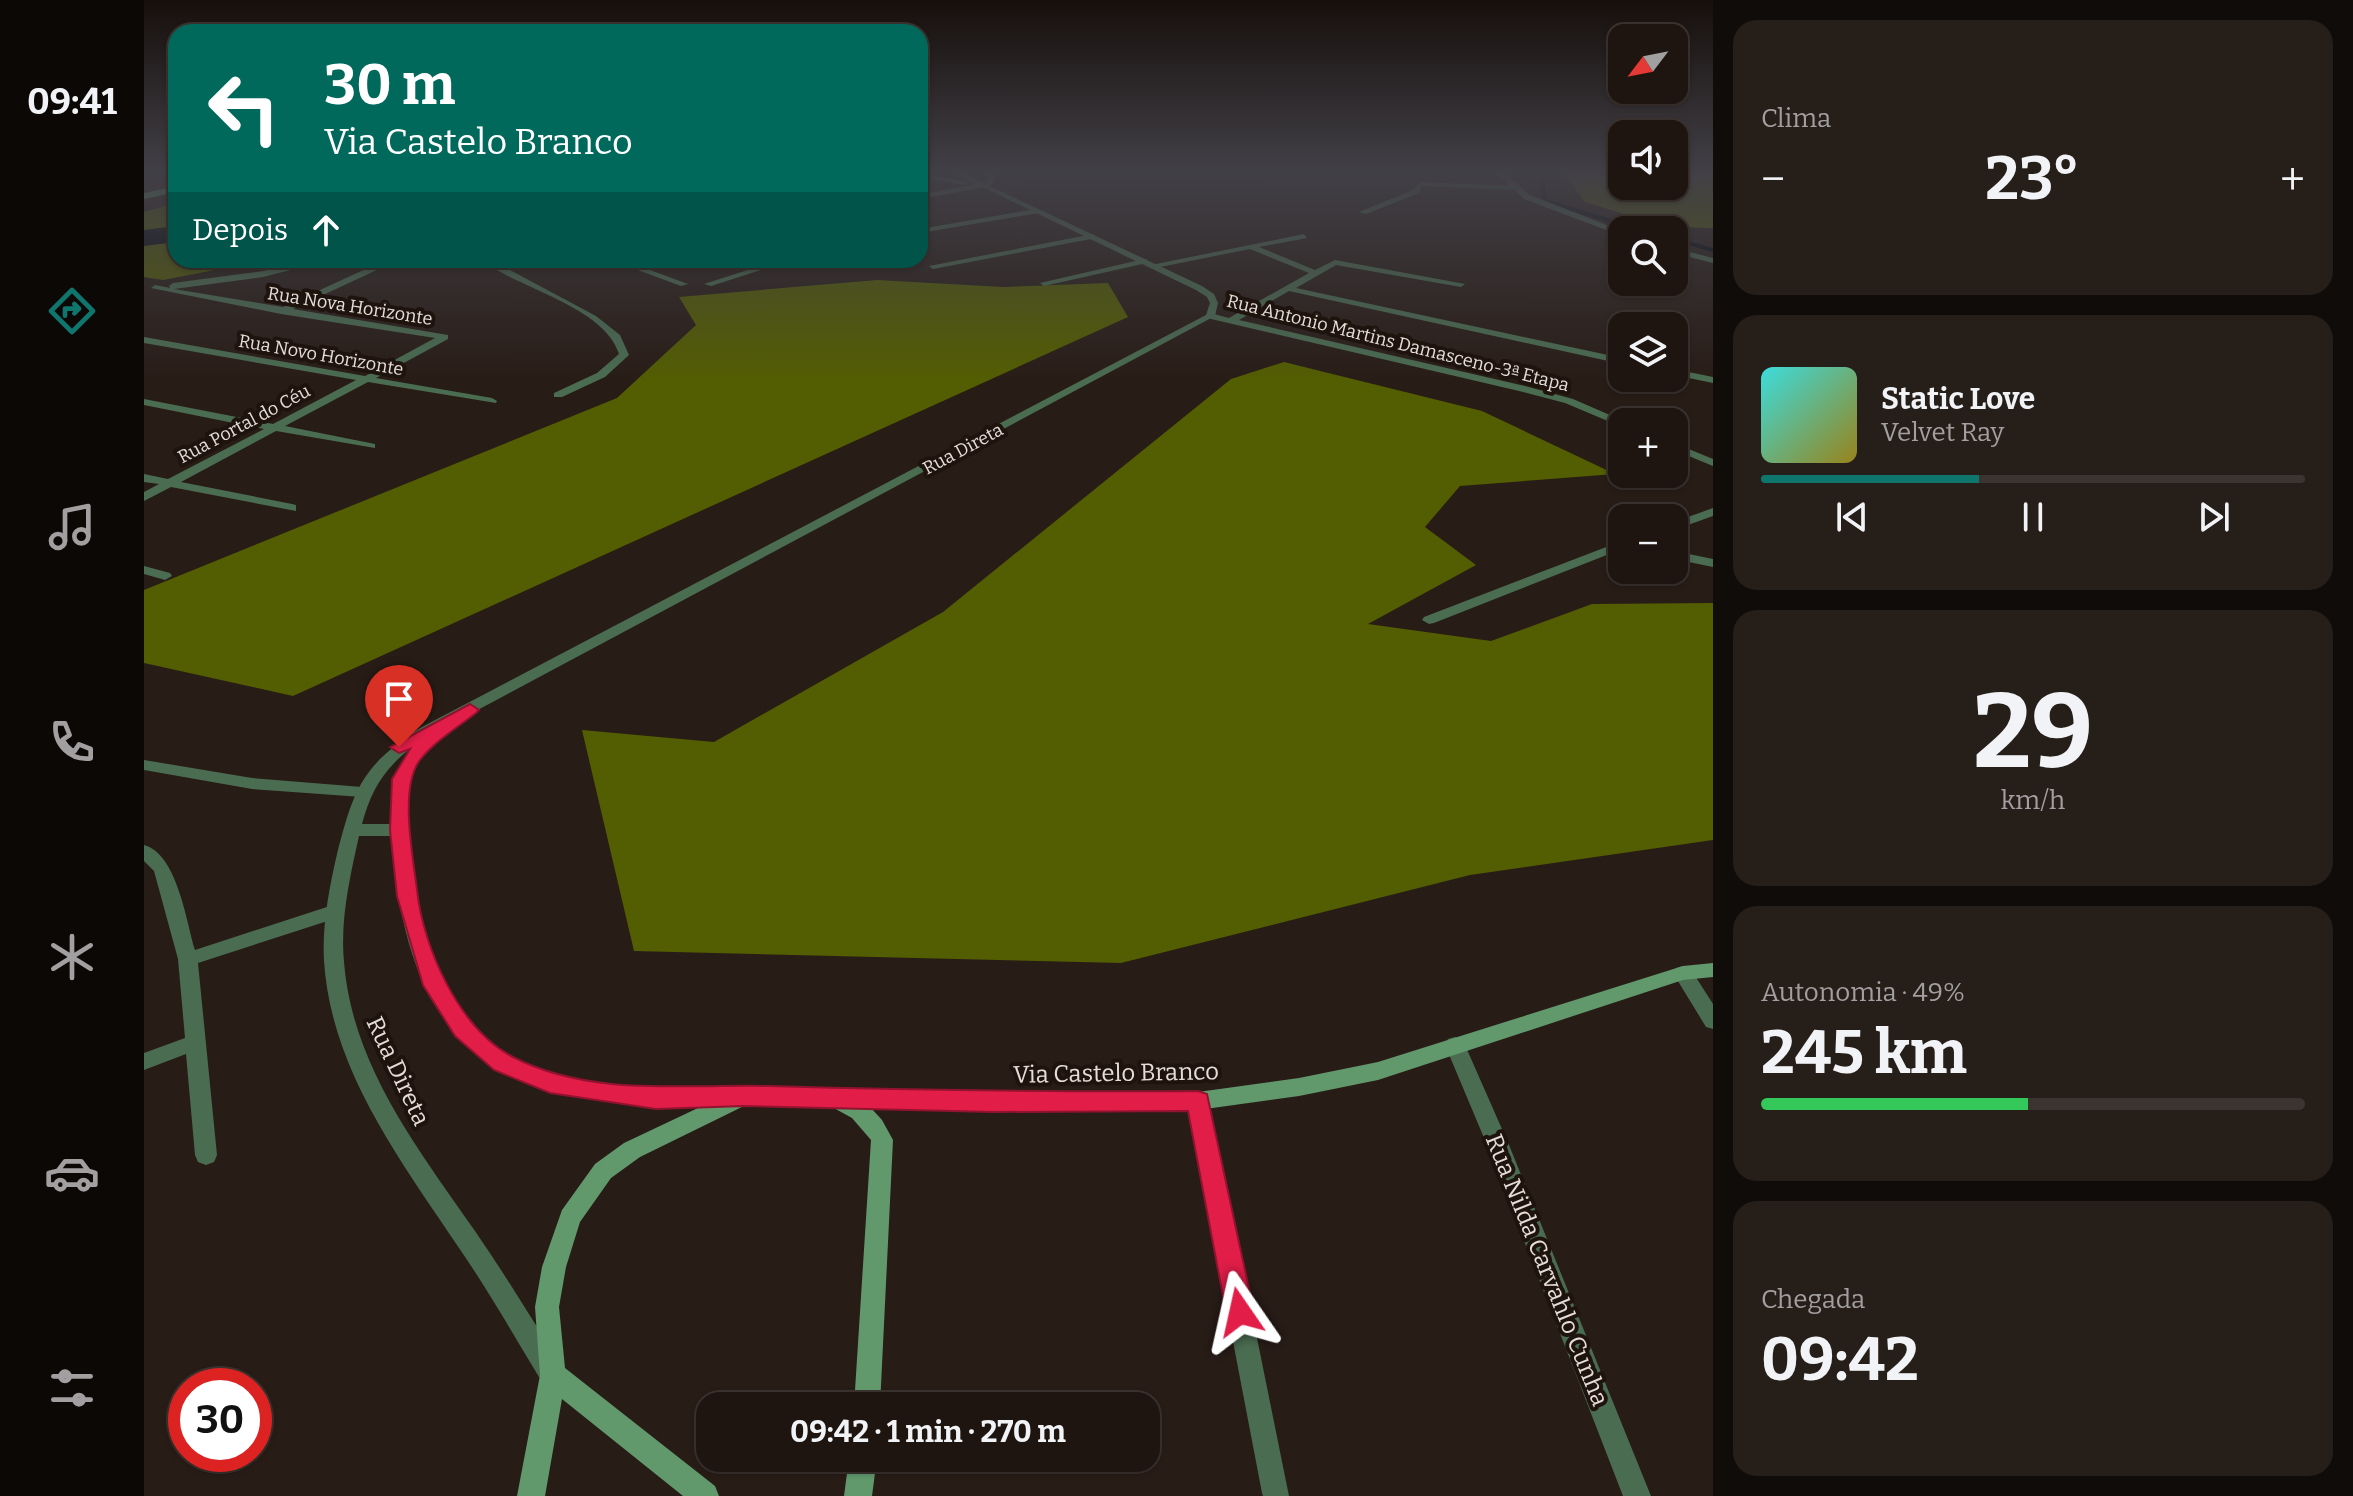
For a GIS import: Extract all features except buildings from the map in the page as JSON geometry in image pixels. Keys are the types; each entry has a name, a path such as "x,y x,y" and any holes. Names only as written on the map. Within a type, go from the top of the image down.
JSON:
{"main road":[{"name":"Via Castelo Branco","path":"744,1096 993,1102 1198,1101 1299,1087 1378,1071 1683,973 1713,970"},
{"path":"531,1496 553,1375 547,1307 554,1267 570,1217 603,1171 632,1150 744,1096"},
{"path":"829,1097 854,1106 865,1115 882,1140 868,1392"},
{"path":"553,1375 705,1496"},
{"path":"858,1496 861,1472"}],"street":[{"path":"933,266 1062,242"},
{"path":"1105,242 1211,296 1214,308 1210,316"},
{"path":"1044,283 1276,242"},
{"path":"1251,247 1314,272"},
{"path":"1688,254 1713,261"},
{"path":"1230,321 1333,262 1342,261 1461,284"},
{"path":"144,289 290,268"},
{"path":"280,311 374,268"},
{"path":"499,268 590,318 616,335 621,345 624,355 601,375 558,395"},
{"path":"638,268 684,284"},
{"path":"708,284 761,268"},
{"name":"Rua Nova Horizonte","path":"155,288 445,337"},
{"path":"1286,288 1608,358"},
{"name":"Rua Antonio Martins Damasceno-3ª Etapa","path":"1210,316 1521,388 1569,401 1608,418"},
{"name":"Rua Direta","path":"553,1375 492,1275 398,1138 366,1077 345,1021 334,967 333,912 362,792 378,765 399,747 1210,316"},
{"name":"Rua Portal do Céu","path":"144,497 445,337"},
{"name":"Rua Novo Horizonte","path":"144,340 492,401"},
{"path":"1688,375 1713,380"},
{"path":"144,402 371,446"},
{"path":"1688,452 1713,463"},
{"path":"144,478 292,508"},
{"path":"1688,521 1713,512"},
{"path":"1429,620 1608,550"},
{"path":"1688,558 1713,563"},
{"path":"144,570 165,576"},
{"name":"Rua Direta","path":"470,710 427,742 411,759 401,779 400,830 407,896 431,979 464,1030 502,1063 550,1083 656,1099 744,1096"},
{"path":"144,765 194,776 273,787 362,792"},
{"path":"352,830 400,830"},
{"path":"144,851 162,868 188,959 206,1155"},
{"path":"188,959 333,912"},
{"path":"1683,973 1713,1021"},
{"path":"144,1062 196,1042"},
{"name":"Rua Nilda Carvahlo Cunha","path":"1455,1045 1498,1145 1637,1496"},
{"path":"1198,1101 1276,1493"}],"green space":[{"path":"144,242 168,242 168,268 225,268 163,280 144,277"},
{"path":"877,280 1003,287 1108,283 1128,317 293,696 144,663 144,590 617,398 696,325 679,297"},
{"path":"1284,362 1482,411 1608,471 1608,475 1460,486 1425,527 1476,565 1368,624 1491,641 1592,604 1713,603 1713,840 1470,875 1121,963 634,951 582,730 714,742 943,612 1231,379"}],"waterway":[{"path":"1688,243 1713,250"}],"route":[{"path":"399,747 470,710 427,742 411,759 401,779 400,830 407,896 431,979 464,1030 502,1063 550,1083 656,1099 744,1096 993,1102 1198,1101 1240,1312"}]}
